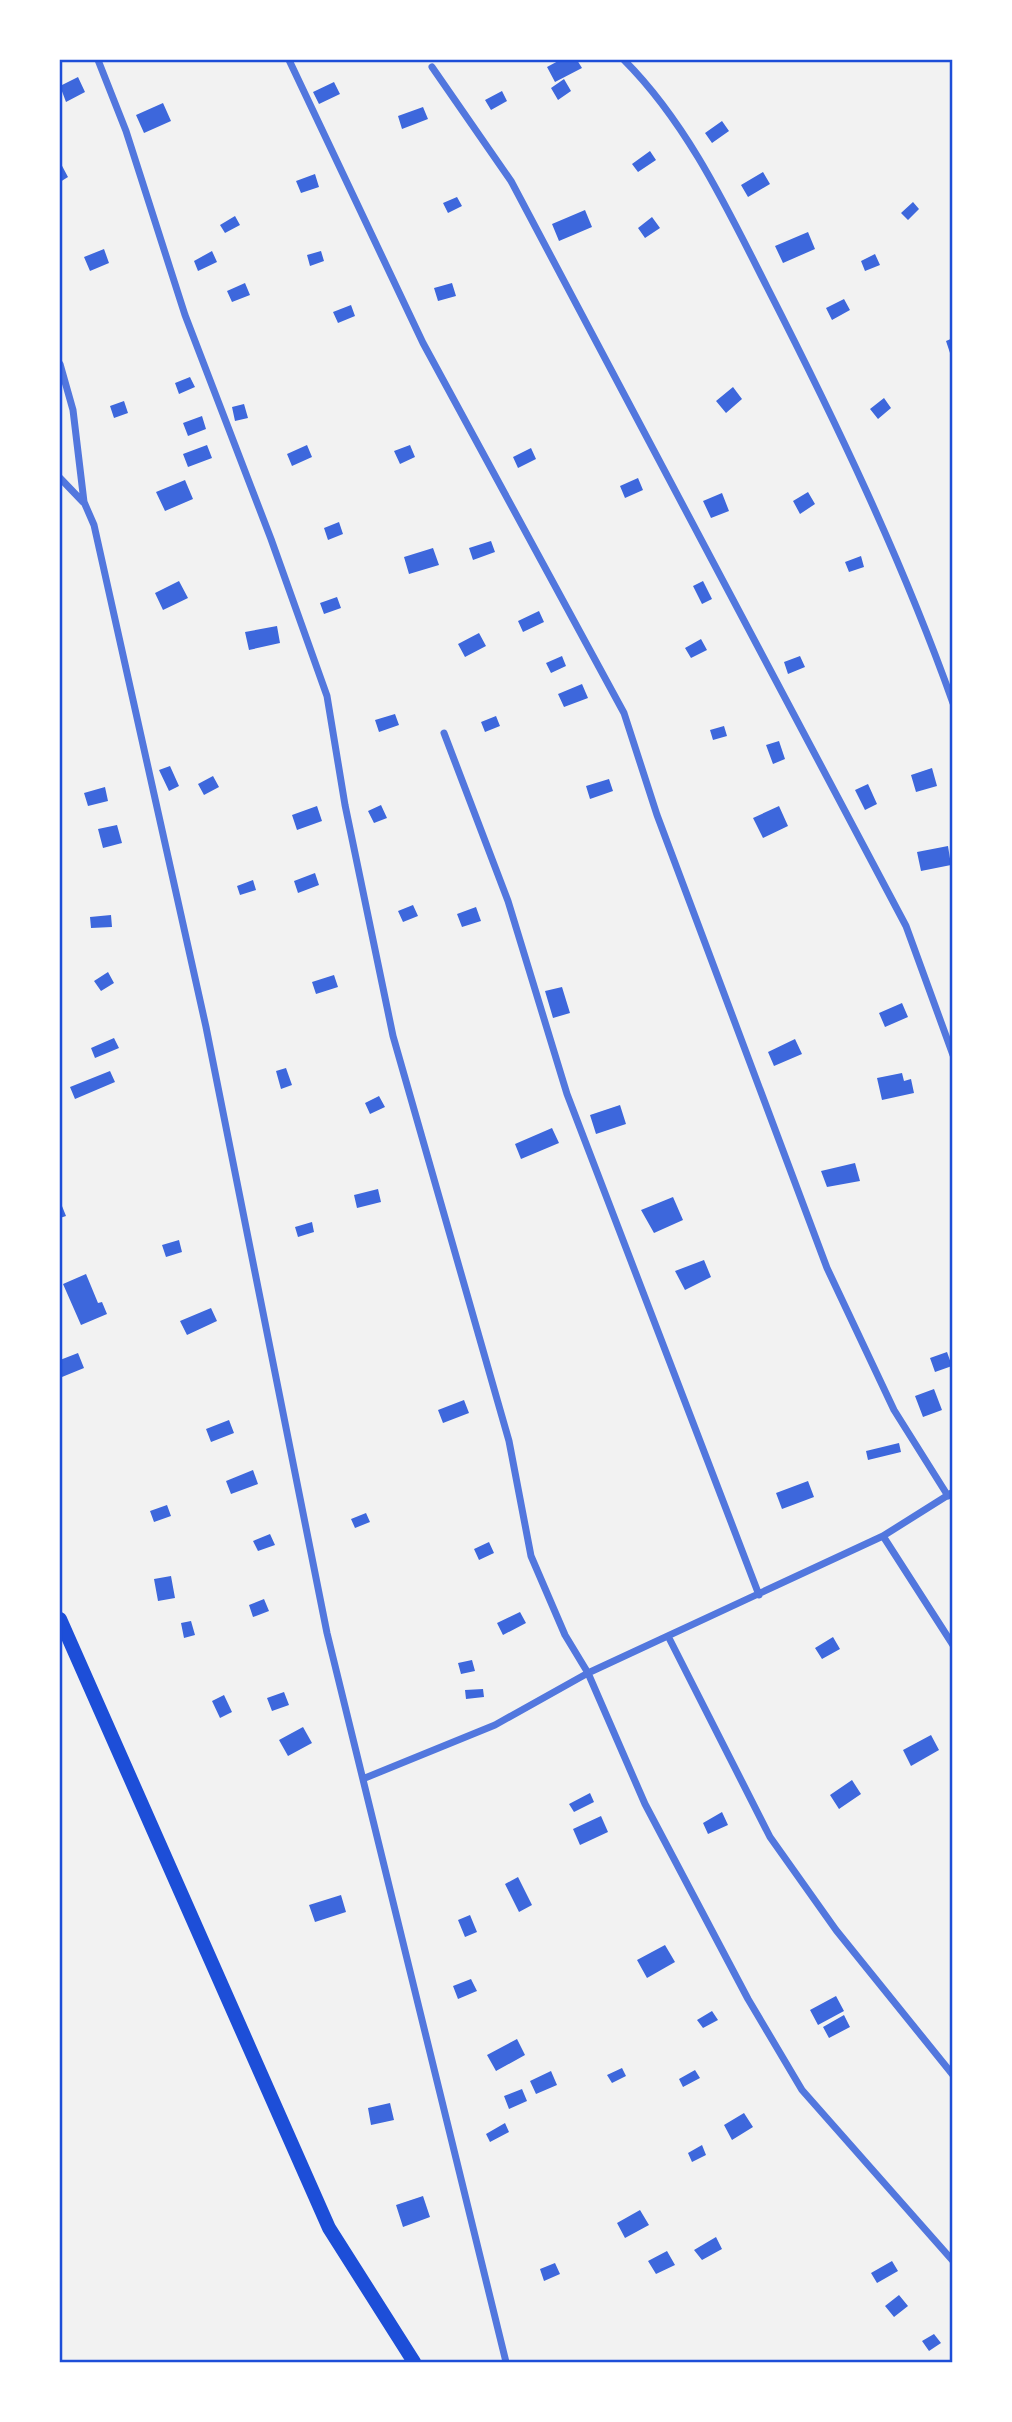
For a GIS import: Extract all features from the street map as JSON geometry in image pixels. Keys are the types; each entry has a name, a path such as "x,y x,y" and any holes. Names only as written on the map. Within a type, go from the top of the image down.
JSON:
{"main road":[{"path":"60,1619 329,2228 414,2362"}],"street":[{"path":"98,60 126,131 185,314 271,539 327,696 345,806 393,1036 509,1441 531,1556 565,1635 588,1673 645,1804 748,1999 802,2091 953,2261"},
{"path":"289,60 423,344 624,713 662,828 827,1268 894,1410 950,1494 883,1536 588,1673 495,1726 365,1778"},
{"path":"624,60 645,81 714,183 789,330 920,612 953,703"},
{"path":"432,66 511,181 906,926 953,1055"},
{"path":"60,364 73,410 84,502 94,525 206,1027 327,1633 365,1778 506,2362"},
{"path":"60,478 84,502"},
{"path":"444,733 508,901 567,1094 759,1595"},
{"path":"883,1536 953,1645"},
{"path":"668,1636 770,1837 836,1930 953,2075"}],"building":[{"path":"560,60 577,60 582,68 555,82 547,67"},
{"path":"78,77 85,92 66,102 60,86"},
{"path":"564,79 571,91 558,100 551,88"},
{"path":"334,82 340,94 319,104 313,92"},
{"path":"502,91 507,101 491,110 485,100"},
{"path":"163,103 171,121 144,133 136,115"},
{"path":"423,107 428,119 402,129 398,116"},
{"path":"722,121 729,131 712,143 705,133"},
{"path":"650,151 656,160 638,172 632,164"},
{"path":"60,162 68,177 60,182"},
{"path":"763,172 770,184 748,197 741,185"},
{"path":"315,174 319,187 301,193 296,181"},
{"path":"457,197 462,206 448,213 443,203"},
{"path":"913,202 919,209 908,220 901,213"},
{"path":"585,210 592,227 559,241 552,224"},
{"path":"235,216 240,225 225,233 220,225"},
{"path":"652,217 660,228 645,238 638,228"},
{"path":"808,232 815,249 783,263 775,246"},
{"path":"104,249 109,263 90,271 84,257"},
{"path":"212,251 217,262 198,271 194,261"},
{"path":"321,251 324,261 310,266 307,255"},
{"path":"875,254 880,265 865,271 861,261"},
{"path":"245,283 250,295 232,302 227,291"},
{"path":"452,283 456,296 438,301 434,288"},
{"path":"844,299 850,310 832,320 826,308"},
{"path":"351,305 355,316 338,323 333,312"},
{"path":"953,338 953,359 952,359 946,341"},
{"path":"190,377 195,387 179,394 175,383"},
{"path":"733,387 742,399 726,413 716,401"},
{"path":"884,398 891,408 878,419 870,409"},
{"path":"124,401 128,413 114,418 110,406"},
{"path":"244,404 248,418 235,421 232,407"},
{"path":"202,416 206,429 188,436 183,423"},
{"path":"207,445 212,458 188,467 183,454"},
{"path":"307,445 312,457 292,466 287,454"},
{"path":"410,445 415,457 400,464 394,451"},
{"path":"531,448 536,459 518,468 513,457"},
{"path":"638,478 643,490 625,498 620,486"},
{"path":"185,480 193,499 165,511 156,492"},
{"path":"808,492 815,504 800,514 793,501"},
{"path":"722,493 729,511 711,518 703,501"},
{"path":"339,522 343,534 328,540 324,528"},
{"path":"491,541 495,552 473,560 469,548"},
{"path":"433,548 439,565 409,574 404,557"},
{"path":"861,556 864,567 849,572 845,562"},
{"path":"179,581 188,598 163,610 155,593"},
{"path":"703,581 712,599 702,604 693,586"},
{"path":"337,597 341,608 324,614 320,603"},
{"path":"539,611 544,622 523,632 518,621"},
{"path":"277,626 280,643 249,650 245,632"},
{"path":"479,633 486,646 465,657 458,644"},
{"path":"701,639 707,650 691,658 685,648"},
{"path":"562,656 566,666 551,673 546,663"},
{"path":"800,656 805,667 788,674 784,662"},
{"path":"582,684 588,698 564,707 558,694"},
{"path":"395,714 399,725 379,732 375,720"},
{"path":"496,716 500,726 485,732 481,722"},
{"path":"724,726 727,736 713,740 710,730"},
{"path":"779,741 785,759 773,764 766,745"},
{"path":"170,766 179,786 169,791 159,770"},
{"path":"932,768 937,786 916,792 911,775"},
{"path":"213,776 219,787 204,795 198,784"},
{"path":"609,779 613,791 590,799 586,786"},
{"path":"868,784 877,804 865,810 855,790"},
{"path":"105,787 108,801 88,806 84,793"},
{"path":"381,805 387,818 374,823 368,811"},
{"path":"317,806 322,821 297,830 292,815"},
{"path":"779,806 788,826 763,838 753,818"},
{"path":"117,825 122,843 103,848 98,829"},
{"path":"948,846 951,865 921,871 917,852"},
{"path":"315,873 319,885 298,893 294,881"},
{"path":"253,880 256,890 240,895 237,886"},
{"path":"413,905 418,916 403,922 398,911"},
{"path":"476,907 481,921 462,927 457,914"},
{"path":"111,915 112,927 91,928 90,917"},
{"path":"108,972 114,983 101,991 94,981"},
{"path":"334,975 338,987 316,994 312,982"},
{"path":"562,987 570,1013 553,1018 545,991"},
{"path":"902,1003 908,1017 885,1027 879,1013"},
{"path":"114,1038 119,1048 95,1058 91,1048"},
{"path":"795,1039 802,1054 774,1066 768,1052"},
{"path":"286,1068 292,1085 281,1089 276,1071"},
{"path":"110,1071 115,1082 75,1099 70,1087"},
{"path":"902,1073 904,1081 911,1079 914,1093 882,1100 877,1078"},
{"path":"379,1096 385,1107 370,1114 365,1103"},
{"path":"620,1105 626,1124 596,1134 590,1115"},
{"path":"552,1128 559,1143 521,1159 515,1144"},
{"path":"855,1163 860,1181 827,1187 821,1171"},
{"path":"378,1189 381,1202 357,1208 354,1195"},
{"path":"673,1197 683,1220 654,1233 641,1210"},
{"path":"60,1201 66,1216 60,1218"},
{"path":"312,1222 314,1232 298,1237 295,1227"},
{"path":"179,1240 182,1252 166,1257 162,1245"},
{"path":"704,1260 711,1277 685,1290 675,1271"},
{"path":"86,1274 98,1303 102,1302 107,1314 81,1325 63,1284"},
{"path":"211,1308 217,1321 187,1335 180,1321"},
{"path":"947,1352 952,1366 935,1372 930,1358"},
{"path":"78,1353 84,1368 62,1377 60,1360"},
{"path":"934,1389 942,1410 923,1417 915,1396"},
{"path":"464,1400 469,1413 443,1423 438,1410"},
{"path":"229,1420 234,1433 211,1442 206,1429"},
{"path":"899,1443 901,1452 868,1460 866,1451"},
{"path":"253,1470 258,1484 231,1494 226,1481"},
{"path":"808,1481 814,1497 782,1509 776,1493"},
{"path":"167,1505 171,1516 154,1522 150,1511"},
{"path":"366,1513 370,1522 355,1528 351,1519"},
{"path":"270,1534 275,1545 258,1551 253,1541"},
{"path":"489,1542 494,1553 479,1560 474,1549"},
{"path":"171,1576 175,1598 158,1601 154,1579"},
{"path":"264,1599 269,1611 253,1617 249,1605"},
{"path":"520,1612 526,1623 503,1635 497,1623"},
{"path":"191,1621 195,1635 184,1638 181,1623"},
{"path":"833,1637 840,1649 822,1659 815,1648"},
{"path":"472,1660 475,1671 461,1674 458,1663"},
{"path":"483,1689 484,1697 466,1699 465,1690"},
{"path":"284,1692 289,1705 272,1711 267,1698"},
{"path":"224,1695 232,1712 220,1718 212,1701"},
{"path":"303,1727 312,1743 288,1756 279,1740"},
{"path":"931,1735 939,1750 911,1766 903,1750"},
{"path":"852,1780 861,1794 839,1809 830,1795"},
{"path":"590,1793 594,1802 574,1812 569,1804"},
{"path":"722,1812 728,1825 708,1834 703,1823"},
{"path":"601,1816 608,1832 580,1845 573,1829"},
{"path":"518,1877 532,1905 519,1912 505,1884"},
{"path":"341,1895 346,1912 315,1922 309,1905"},
{"path":"470,1915 477,1932 465,1937 458,1920"},
{"path":"665,1945 675,1962 647,1978 637,1960"},
{"path":"471,1979 477,1991 458,1999 453,1986"},
{"path":"836,1996 844,2011 818,2025 810,2010"},
{"path":"712,2011 718,2020 703,2028 697,2020"},
{"path":"844,2015 850,2027 829,2038 823,2027"},
{"path":"517,2039 525,2055 496,2071 487,2055"},
{"path":"622,2068 626,2076 612,2083 607,2075"},
{"path":"695,2070 700,2078 683,2087 679,2079"},
{"path":"551,2071 557,2085 536,2094 530,2081"},
{"path":"522,2089 527,2101 509,2109 504,2096"},
{"path":"390,2103 394,2120 371,2125 368,2108"},
{"path":"744,2113 753,2127 732,2140 724,2125"},
{"path":"505,2123 509,2132 490,2142 486,2134"},
{"path":"702,2145 706,2155 692,2162 688,2153"},
{"path":"423,2196 430,2217 403,2227 396,2205"},
{"path":"640,2210 649,2225 625,2238 617,2223"},
{"path":"716,2237 722,2249 702,2260 694,2250"},
{"path":"667,2251 675,2265 656,2274 648,2261"},
{"path":"892,2261 898,2271 877,2283 871,2273"},
{"path":"555,2263 560,2274 544,2281 540,2269"},
{"path":"899,2295 908,2306 894,2317 885,2306"},
{"path":"934,2334 941,2343 929,2351 922,2341"}]}
